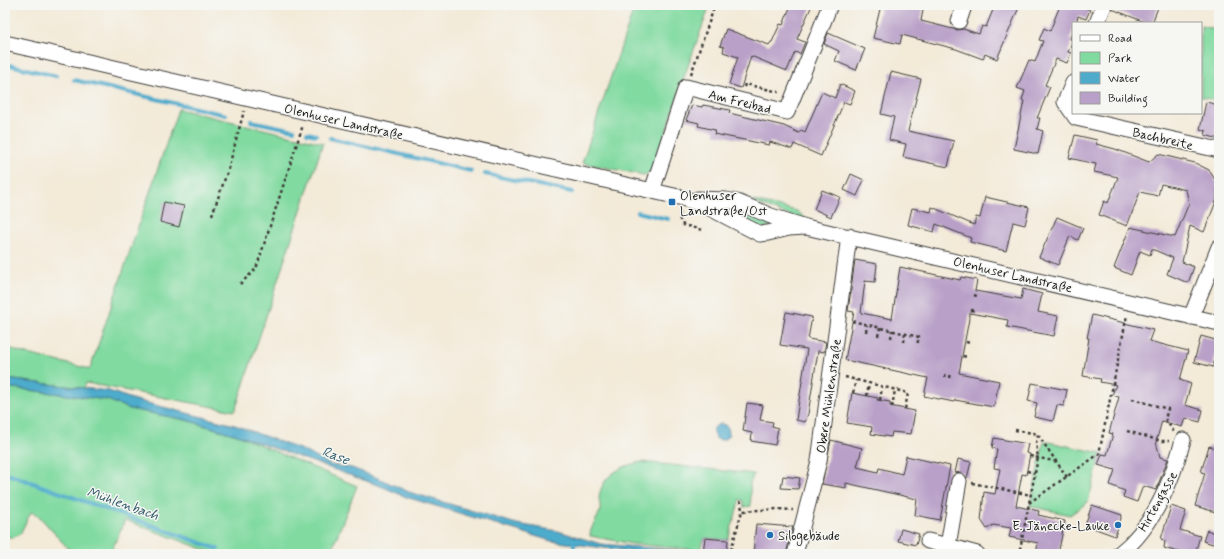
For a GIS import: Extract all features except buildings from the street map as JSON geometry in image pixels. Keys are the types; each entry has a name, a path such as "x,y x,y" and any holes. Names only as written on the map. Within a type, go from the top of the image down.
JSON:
{"street":[{"name":"Am Freibad","path":"686,87 787,112 830,5"},
{"path":"959,21 963,5"},
{"path":"1097,22 1104,5"},
{"name":"Olenhuser Landstraße","path":"5,43 683,198 706,206 760,234 789,228 806,227"},
{"name":"Bachbreite","path":"1072,85 1065,102 1072,112"},
{"path":"652,191 686,87"},
{"name":"Bachbreite","path":"1073,114 1076,118 1219,150"},
{"name":"Olenhuser Landstraße","path":"683,198 737,202 771,216 806,227 1219,324"},
{"name":"Obere Mühlenstraße","path":"794,554 819,461 849,236"},
{"path":"1191,317 1219,247"},
{"name":"Hirtengasse","path":"1119,554 1134,541 1150,518 1176,467 1183,440"},
{"path":"948,546 959,481"},
{"path":"928,541 977,554"}],"path":[{"path":"686,87 715,5"},
{"path":"212,215 228,170 244,112"},
{"path":"240,284 256,269 259,262 303,126"},
{"path":"683,198 680,220 683,225 702,230"},
{"path":"974,295 979,297"},
{"path":"1029,503 1099,454 1129,302"},
{"path":"971,310 976,311"},
{"path":"838,318 919,337 917,345"},
{"path":"866,332 867,325"},
{"path":"878,336 880,328"},
{"path":"891,338 892,330"},
{"path":"904,342 905,333"},
{"path":"963,356 967,357"},
{"path":"945,377 946,372"},
{"path":"950,378 951,373"},
{"path":"831,374 908,393 904,409"},
{"path":"853,393 856,380"},
{"path":"867,396 869,383"},
{"path":"880,400 882,386"},
{"path":"892,407 895,390"},
{"path":"1132,399 1168,409 1165,419 1170,428 1183,440"},
{"path":"1015,430 1038,434 1067,477"},
{"path":"1127,431 1161,442 1183,440"},
{"path":"1019,554 1038,458 1036,443 1038,434"},
{"path":"1030,456 1058,462"},
{"path":"1027,472 1035,473"},
{"path":"959,481 1031,495"},
{"path":"731,550 742,511 741,502 739,502"},
{"path":"742,511 777,509"}],"green space":[{"path":"635,5 710,5 653,171 644,175 582,163"},
{"path":"1202,26 1219,30 1219,101 1202,97"},
{"path":"178,109 323,143 235,411 86,383 84,388 5,379 5,346 19,352 90,369"},
{"path":"741,198 797,211 805,218 804,221"},
{"path":"718,203 779,223 761,229"},
{"path":"5,387 108,400 130,409 186,420 237,435 357,486 330,554 216,554 125,520 110,554 73,554 38,515 31,512 20,534 12,538 5,535"},
{"path":"1044,441 1101,453 1088,502 1070,515 1030,506"},
{"path":"642,462 754,474 750,483 751,506 744,507 743,501 740,499 728,540 705,538 699,550 633,544 590,536 591,529 600,510 599,498 601,490 608,477 614,472 635,463"}],"water":[{"path":"5,379 109,391 135,400 235,425 302,450 331,465 352,468 409,492 517,524 558,531 601,544 698,552 703,554 650,554 551,541 406,497 383,487 237,435 186,420 130,409 107,400 5,387"},
{"path":"718,424 724,424 729,429 727,438 724,440 718,440 713,435 713,429"}],"waterway":[{"path":"5,64 56,76"},
{"path":"74,80 226,115"},
{"path":"251,121 294,130"},
{"path":"307,133 316,135"},
{"path":"330,138 471,171"},
{"path":"485,174 572,192"},
{"path":"637,212 668,219"},
{"name":"Mühlenbach","path":"5,473 218,549"},
{"path":"574,541 574,554"}],"place":[{"name":"Olenhuser Landstraße/Ost","path":"672,202"},
{"name":"E. Jänecke-Lauke","path":"1118,525"},
{"name":"Silogebäude","path":"770,535"}],"water label":[{"name":"Rase","path":"336,455"}]}
